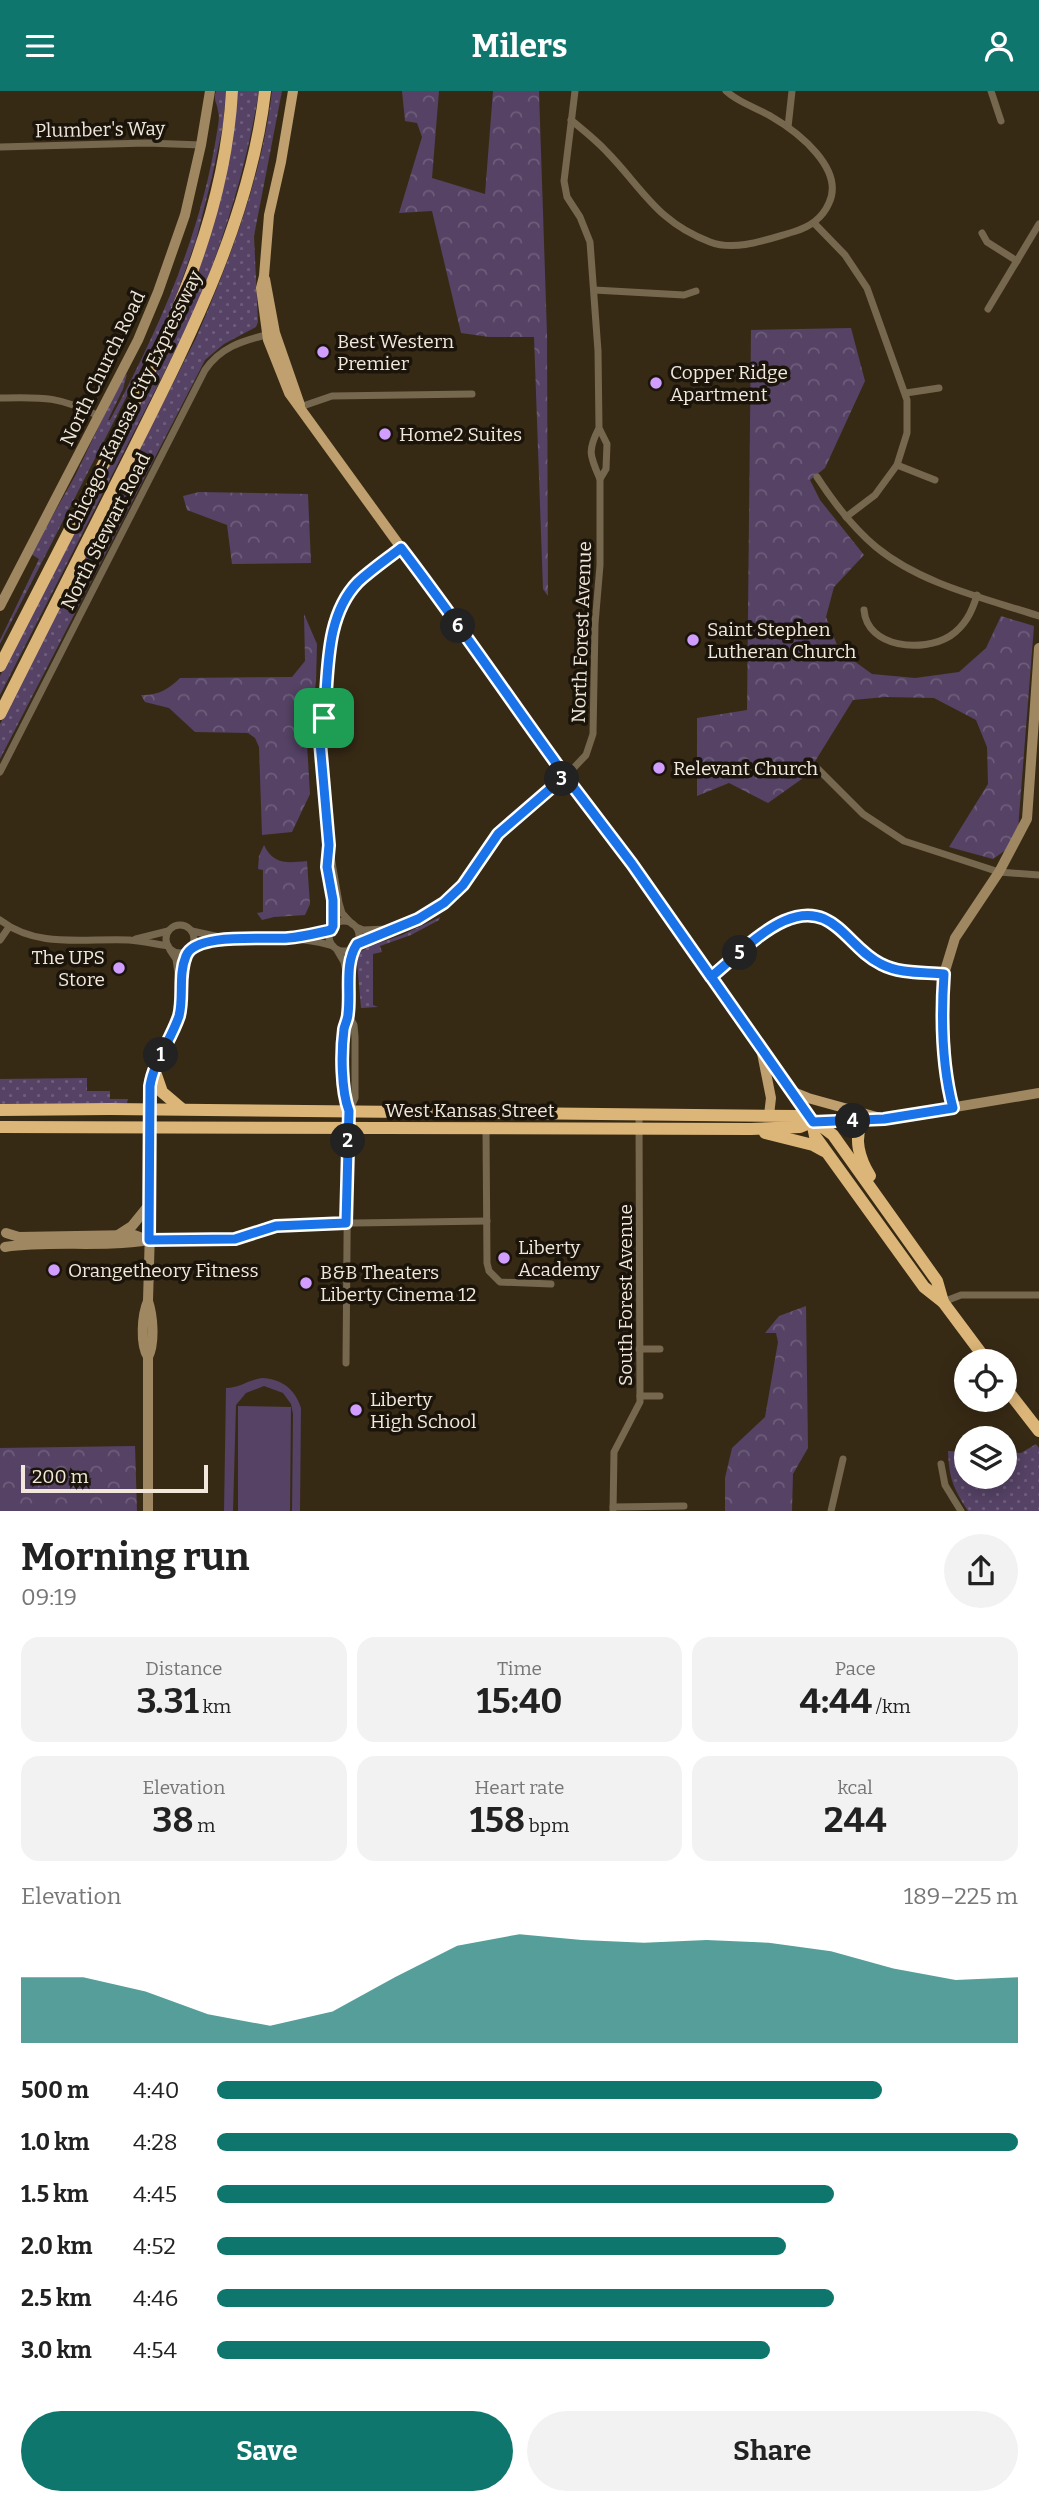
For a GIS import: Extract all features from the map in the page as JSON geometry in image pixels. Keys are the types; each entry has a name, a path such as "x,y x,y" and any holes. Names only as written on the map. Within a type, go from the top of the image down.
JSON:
{"highway":[{"name":"Chicago-Kansas City Expressway","path":"0,666 136,400 196,265 221,173 231,116 232,91"},
{"name":"Chicago-Kansas City Expressway","path":"0,714 164,389 218,270 252,160 265,91"},
{"path":"155,1069 162,1093 183,1109"},
{"name":"West Kansas Street","path":"0,1109 769,1115 797,1116 813,1122"},
{"path":"864,1120 858,1131 860,1152 881,1202"},
{"path":"813,1122 815,1136 924,1287 943,1301 978,1349"},
{"path":"813,1122 833,1135 937,1281 943,1301"},
{"name":"West Kansas Street","path":"0,1128 751,1129 800,1128 813,1122"},
{"path":"751,1129 817,1146 828,1154"},
{"path":"1017,1399 1033,1414 1039,1431"}],"main road":[{"name":"North Church Road","path":"0,606 138,339 158,292 186,215 210,91"},
{"path":"293,91 269,215 261,288 267,335 289,393 565,776 632,864 813,1122"},
{"path":"264,277 275,333 300,407"},
{"path":"953,1108 946,1065 944,974 955,937 999,872 1027,819 1039,648"},
{"path":"762,1050 771,1098 769,1115"},
{"path":"790,1090 808,1098 884,1119"},
{"name":"West Kansas Street","path":"813,1122 884,1119 1039,1093"},
{"path":"148,1109 148,1301 144,1310 144,1350 148,1357 148,1511"},
{"path":"118,1235 132,1226 149,1204"},
{"path":"3,1229 19,1237 134,1235 149,1240 128,1244 30,1243 2,1249 3,1229"}],"street":[{"name":"North Forest Avenue","path":"356,945 418,919 444,903 463,885 498,834 586,755 593,734 595,624 600,565 600,479 608,459 607,445 600,428 590,242 567,197 564,181 575,91"},
{"path":"571,120 606,151 654,208 677,225 710,242 728,246 744,244 796,231 814,223 830,202 833,193 832,177 824,162 788,127 726,91"},
{"path":"788,127 792,91"},
{"path":"991,91 1001,121"},
{"name":"Plumber's Way","path":"0,147 147,143 201,145"},
{"path":"814,223 845,255 867,288 906,393 907,433 897,465 874,495 846,517"},
{"path":"988,309 1039,223"},
{"path":"982,233 987,242 1017,261"},
{"path":"594,290 684,295 696,291"},
{"name":"North Stewart Road","path":"0,772 205,370 216,356 232,345 267,335"},
{"path":"906,393 939,388"},
{"path":"300,407 332,396 472,394"},
{"path":"0,398 40,397 63,400 99,416"},
{"name":"North Forest Avenue","path":"600,428 590,448 591,459 600,479"},
{"path":"897,465 935,480"},
{"path":"817,477 846,517 877,548 901,564 929,579 1039,617"},
{"path":"346,1363 348,1128 349,1111 355,1098 355,1037 354,1025 348,1016 349,983 350,964 359,935 342,913 339,903 329,845 320,742 331,639 336,621 345,600 359,582 401,548"},
{"path":"864,610 866,622 883,638 901,644 924,645 942,640 957,630 969,616 977,595"},
{"path":"816,768 863,814 904,841 999,872 1039,875"},
{"path":"329,845 327,867 333,900 329,938 344,962 349,983"},
{"path":"711,977 775,926 805,916 821,918 836,925 865,954 889,968 944,974"},
{"path":"0,920 22,934 53,940 131,940 182,953 191,948 228,939"},
{"path":"292,938 332,928 342,922 367,930 392,929"},
{"path":"131,940 180,925 185,925 195,939 186,957 180,987 179,1013 155,1069 148,1109"},
{"path":"0,940 9,927"},
{"path":"169,930 166,938 176,959 180,987"},
{"path":"192,932 228,939 314,940 346,951 356,945"},
{"name":"South Forest Avenue","path":"613,1509 614,1452 636,1414 640,1396 639,1115"},
{"path":"486,1130 487,1263 492,1275 500,1282 551,1283"},
{"path":"149,1240 235,1239 276,1226 487,1221"},
{"path":"943,1301 961,1295 1039,1294"},
{"path":"639,1349 660,1349"},
{"path":"640,1396 660,1395"},
{"path":"831,1511 843,1459"},
{"path":"940,1464 945,1485 961,1511"},
{"path":"613,1509 684,1506"}],"green space":[{"path":"216,91 226,91 223,125 196,240 172,308 0,644 39,559 31,554 75,476 122,378 127,374 110,420 176,281 210,170 219,121"},
{"path":"238,91 259,91 239,181 201,295 189,324 0,695 0,676 169,344 231,140"},
{"path":"272,91 282,91 254,236 258,322 256,327 224,344 205,360 0,759 0,724 209,308 253,186"},
{"path":"402,91 439,91 432,178 485,194 493,91 539,91 547,334 548,596 543,589 534,337 489,337 461,333 432,211 399,213 422,137 417,123 405,121"},
{"path":"851,328 865,381 825,468 810,480 820,500 864,555 834,587 826,617 839,650 872,674 915,678 959,672 986,648 1001,616 1034,626 1017,842 993,859 949,847 988,784 987,747 976,720 934,698 885,697 853,700 806,776 768,803 729,783 697,796 697,718 747,710 751,330"},
{"path":"199,492 308,494 311,563 232,564 227,525 187,510 183,496"},
{"path":"304,614 317,644 316,682 307,744 310,794 292,832 262,835 259,747 255,738 248,733 195,732 169,708 145,702 141,695 162,691 180,678 292,677 305,661"},
{"path":"264,845 272,856 282,861 307,861 310,904 305,915 262,920 257,913 263,912 263,870 258,869 259,856"},
{"path":"440,917 411,935 380,946 382,952 373,954 373,1005 378,1007 361,1008 357,963 360,952"},
{"path":"87,1078 87,1091 110,1091 110,1099 128,1099 127,1103 0,1104 0,1079"},
{"path":"806,1306 808,1448 793,1474 792,1511 725,1511 725,1478 732,1448 765,1417 778,1342 776,1333 765,1333 779,1316"},
{"path":"262,1378 276,1380 287,1386 301,1408 300,1511 292,1511 291,1404 283,1393 264,1386 246,1393 236,1405 233,1511 224,1511 226,1388"},
{"path":"238,1406 291,1407 290,1511 238,1511"},
{"path":"1036,1444 1039,1448 1039,1511 968,1511 956,1489 1017,1489 1017,1453"},
{"path":"135,1446 137,1511 0,1511 0,1448"},
{"path":"948,1451 954,1451 954,1485 949,1469"}],"place":[{"name":"Best Western Premier","path":"323,352"},
{"name":"Copper Ridge Apartment","path":"656,383"},
{"name":"Home2 Suites","path":"385,434"},
{"name":"Saint Stephen Lutheran Church","path":"693,640"},
{"name":"Relevant Church","path":"659,768"},
{"name":"The UPS Store","path":"119,968"},
{"name":"Liberty Academy","path":"504,1258"},
{"name":"Orangetheory Fitness","path":"54,1270"},
{"name":"B&B Theaters Liberty Cinema 12","path":"306,1283"},
{"name":"Liberty High School","path":"356,1410"}],"route":[{"path":"324,718 320,742 333,926 331,930 292,938 204,942 189,950 180,987 179,1013 151,1077 148,1100 149,1240 235,1239 264,1228 288,1224 346,1223 349,1111 344,1098 344,1026 348,1016 350,964 355,947 418,919 444,903 478,866 498,834 565,776 632,864 813,1122 884,1119 953,1108 946,1065 944,974 889,968 865,954 836,925 821,918 805,916 775,926 711,977 632,864 556,764 401,548 359,582 345,600 331,639 324,718"}]}
